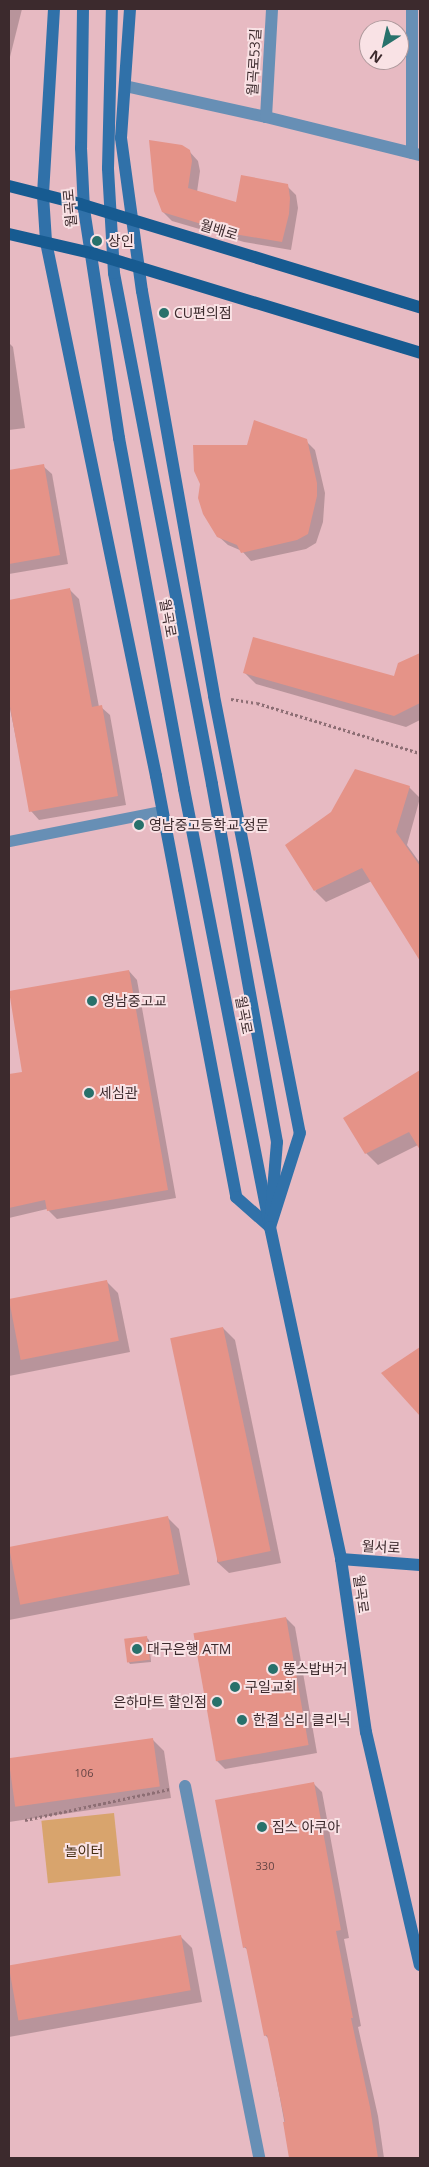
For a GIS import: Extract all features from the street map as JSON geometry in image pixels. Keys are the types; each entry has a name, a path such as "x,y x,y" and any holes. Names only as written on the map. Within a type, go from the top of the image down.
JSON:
{"main road":[{"path":"54,9 43,194 46,242 161,811 236,1197 270,1227 300,1133 214,696 139,268 121,138 130,9"},
{"name":"월곡로","path":"83,9 81,148 84,209 119,438 184,789 270,1227 341,1559 366,1732 420,1965"},
{"name":"월곡로","path":"112,9 108,168 114,273 212,784 277,1142 270,1227"},
{"name":"월배로","path":"9,186 132,220 420,307"},
{"path":"9,234 95,254 420,353"},
{"name":"월서로","path":"341,1559 420,1565"}],"street":[{"name":"월곡로53길","path":"266,117 272,9"},
{"path":"125,86 266,117 416,154 412,9"},
{"path":"185,1786 259,2158"}],"lane":[{"path":"9,841 161,811"}],"path":[{"path":"214,696 257,702 420,753"},
{"path":"25,1820 185,1786"}],"green space":[{"name":"놀이터","path":"114,1813 121,1876 48,1883 41,1821"}],"building":[{"path":"149,140 182,145 190,150 192,161 188,188 236,202 241,175 288,184 290,198 289,214 282,242 234,234 162,212 154,191"},
{"path":"254,420 307,439 317,483 317,496 308,534 297,540 241,553 237,545 217,537 203,514 198,498 200,484 194,471 193,445 247,445"},
{"path":"44,464 60,555 9,564 9,470"},
{"path":"70,588 92,707 102,705 118,796 29,812 9,701 9,600"},
{"path":"253,637 394,676 398,663 420,653 420,703 394,716 243,673"},
{"path":"355,769 410,786 396,832 420,866 420,961 362,868 314,891 285,845 331,812"},
{"name":"세심관","path":"129,970 168,1190 47,1211 45,1200 9,1208 9,1074 22,1072 9,991"},
{"path":"420,1070 420,1150 409,1132 365,1154 343,1118"},
{"path":"107,1280 119,1341 21,1360 9,1299"},
{"path":"223,1327 271,1551 218,1562 170,1338"},
{"path":"420,1347 420,1416 381,1373"},
{"path":"168,1516 179,1574 20,1605 9,1547"},
{"path":"286,1617 309,1745 216,1761 193,1633"},
{"name":"대구은행 ATM","path":"147,1636 150,1660 127,1663 124,1639"},
{"path":"153,1738 160,1787 15,1807 9,1758"},
{"path":"314,1782 341,1930 336,1931 378,2158 289,2158 283,2122 285,2122 267,2035 264,2036 246,1947 243,1948 215,1800"},
{"path":"181,1935 191,1990 18,2021 9,1965"}],"place":[{"name":"상인","path":"97,241"},
{"name":"CU편의점","path":"164,313"},
{"name":"영남중고등학교 정문","path":"139,825"},
{"name":"영남중고교","path":"92,1001"},
{"name":"세심관","path":"89,1093"},
{"name":"대구은행 ATM","path":"137,1649"},
{"name":"뚱스밥버거","path":"273,1669"},
{"name":"구일교회","path":"235,1687"},
{"name":"은하마트 할인점","path":"217,1702"},
{"name":"한결 심리 클리닉","path":"242,1720"},
{"name":"짐스 아쿠아","path":"262,1827"}]}
